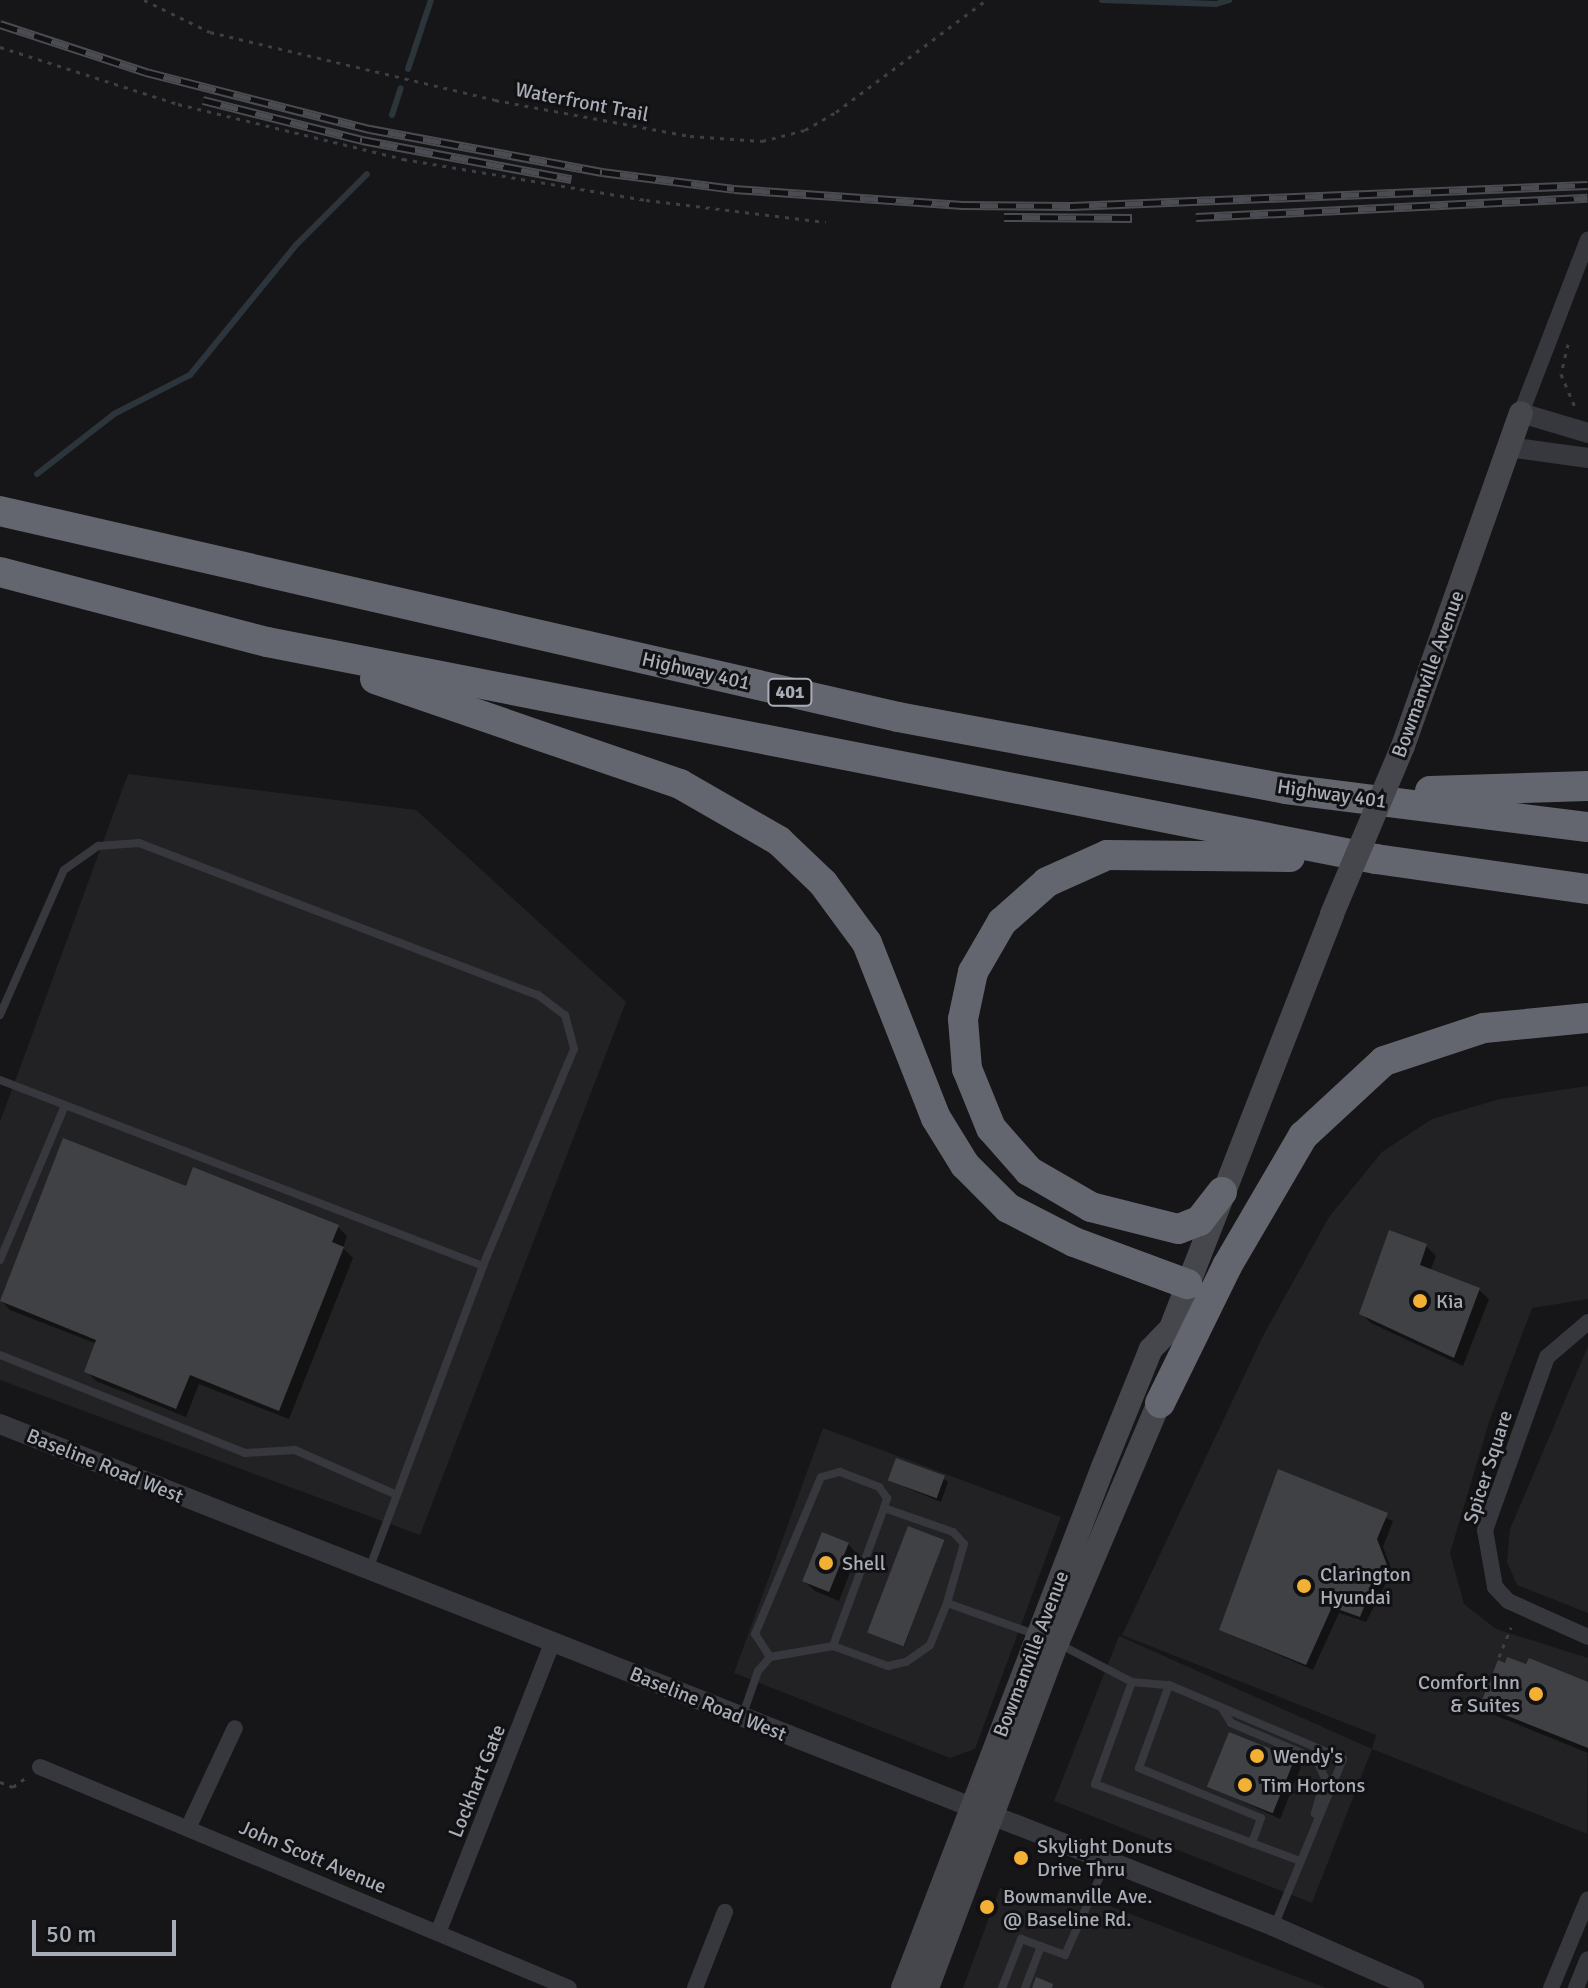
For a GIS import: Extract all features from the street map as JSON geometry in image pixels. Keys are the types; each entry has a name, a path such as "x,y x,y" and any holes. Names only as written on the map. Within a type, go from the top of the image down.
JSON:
{"highway":[{"name":"Highway 401","path":"0,511 898,717 1286,789 1588,827"},
{"path":"0,572 267,642 1376,859 1588,889"},
{"path":"267,642 680,784 779,841 823,883 867,943 936,1118 965,1165 1008,1208 1074,1242 1187,1284"},
{"path":"1286,789 1525,792 1588,786"},
{"path":"1222,1192 1199,1221 1178,1229 1091,1207 1029,1171 991,1128 967,1069 963,1019 973,972 1002,922 1047,882 1107,855 1376,859"},
{"path":"1160,1403 1227,1266 1303,1136 1384,1061 1484,1028 1588,1018"}],"main road":[{"name":"Bowmanville Avenue","path":"903,1988 980,1812 1048,1639 1151,1349 1171,1328 1332,914 1403,746 1521,413"},
{"name":"Bowmanville Avenue","path":"1048,1639 1160,1403 1174,1358 1171,1328"},
{"name":"Bowmanville Avenue","path":"927,1988 980,1812"}],"street":[{"name":"Bowmanville Avenue","path":"1521,413 1587,242"},
{"path":"1521,413 1588,433"},
{"path":"1508,447 1588,458"},
{"name":"Spicer Square","path":"1588,1322 1547,1357 1485,1530 1495,1587 1508,1601 1588,1637"},
{"name":"Baseline Road West","path":"0,1424 1273,1926 1414,1988"},
{"name":"Lockhart Gate","path":"438,1933 552,1643"},
{"path":"189,1826 235,1728"},
{"name":"John Scott Avenue","path":"40,1767 189,1826 569,1988"},
{"path":"1551,1988 1588,1899"},
{"path":"695,1988 725,1912"},
{"path":"1576,1988 1588,1959"}],"lane":[{"path":"0,1015 64,870 98,846 139,843 538,995 565,1015 574,1049 483,1266 369,1571"},
{"path":"0,1080 483,1266"},
{"path":"0,1260 65,1105"},
{"path":"0,1355 245,1453 295,1450 397,1495"},
{"path":"770,1657 755,1634 821,1477 840,1472 879,1487 887,1498 833,1646"},
{"path":"742,1718 758,1671 770,1657 833,1646 888,1666 906,1662 930,1645 947,1603 964,1544 953,1532 884,1508"},
{"path":"947,1603 1048,1639 1132,1682 1169,1685 1343,1759 1273,1926"},
{"path":"1132,1682 1095,1784 1300,1861"},
{"path":"1169,1685 1139,1768 1261,1818 1252,1843"},
{"path":"1222,1708 1231,1723 1316,1759 1323,1768 1325,1778 1311,1834"},
{"path":"1002,1988 1021,1939 1065,1955 1107,1860"},
{"path":"1025,1988 1041,1946"}],"path":[{"name":"Waterfront Trail","path":"144,0 210,32 495,100 690,136 762,141 805,130 836,112 986,0"},
{"path":"0,47 178,104 403,159 646,200 826,222"},
{"path":"1571,337 1561,374 1566,397 1578,412"},
{"path":"1499,1657 1511,1627"},
{"path":"0,1782 13,1787 40,1767"}],"shaded area":[{"path":"128,774 416,810 626,1002 420,1535 0,1380 0,1122"},
{"path":"1588,1086 1588,1299 1532,1308 1490,1419 1450,1553 1464,1604 1496,1629 1588,1658 1587,1834 1372,1749 1376,1735 1122,1635 1263,1336 1329,1217 1382,1152 1432,1119 1500,1099"},
{"path":"1588,1346 1588,1613 1517,1585 1507,1562 1510,1529"},
{"path":"823,1428 1061,1517 975,1749 950,1758 734,1673"},
{"path":"1119,1636 1372,1749 1312,1903 1054,1801"},
{"path":"1000,1888 1107,1905 1326,1988 963,1988"}],"building":[{"path":"63,1138 186,1186 193,1167 339,1225 332,1242 344,1247 279,1411 190,1375 176,1409 84,1372 96,1340 0,1301"},
{"name":"Kia","path":"1389,1230 1427,1244 1420,1265 1480,1288 1454,1358 1359,1314"},
{"path":"896,1458 945,1476 937,1498 888,1481"},
{"name":"Clarington Hyundai","path":"1278,1469 1388,1513 1377,1539 1387,1565 1381,1565 1360,1617 1332,1607 1306,1665 1219,1630"},
{"path":"908,1526 944,1540 904,1646 867,1632"},
{"name":"Shell","path":"822,1532 849,1543 829,1592 802,1581"},
{"name":"Comfort Inn & Suites","path":"1507,1657 1526,1664 1529,1658 1588,1682 1588,1748 1480,1705 1498,1660 1505,1663"},
{"path":"1229,1732 1295,1759 1273,1813 1207,1787"},
{"path":"1036,1977 1053,1984 1052,1988 1032,1988"}],"waterway":[{"path":"408,69 431,0"},
{"path":"1102,0 1216,4 1229,0"},
{"path":"392,115 401,88"},
{"path":"37,474 114,414 190,375 296,245 367,174"}],"railway":[{"path":"0,24 146,72 370,129 602,172 734,189 962,205 1071,206 1588,185"},
{"path":"203,100 362,140 571,179"},
{"path":"1196,217 1588,198"},
{"path":"1004,217 1132,218"}],"place":[{"name":"Kia","path":"1420,1301"},
{"name":"Shell","path":"826,1563"},
{"name":"Clarington Hyundai","path":"1304,1586"},
{"name":"Comfort Inn & Suites","path":"1536,1694"},
{"name":"Wendy's","path":"1257,1756"},
{"name":"Tim Hortons","path":"1245,1785"},
{"name":"Skylight Donuts Drive Thru","path":"1021,1858"},
{"name":"Bowmanville Ave. @ Baseline Rd.","path":"987,1907"}]}
